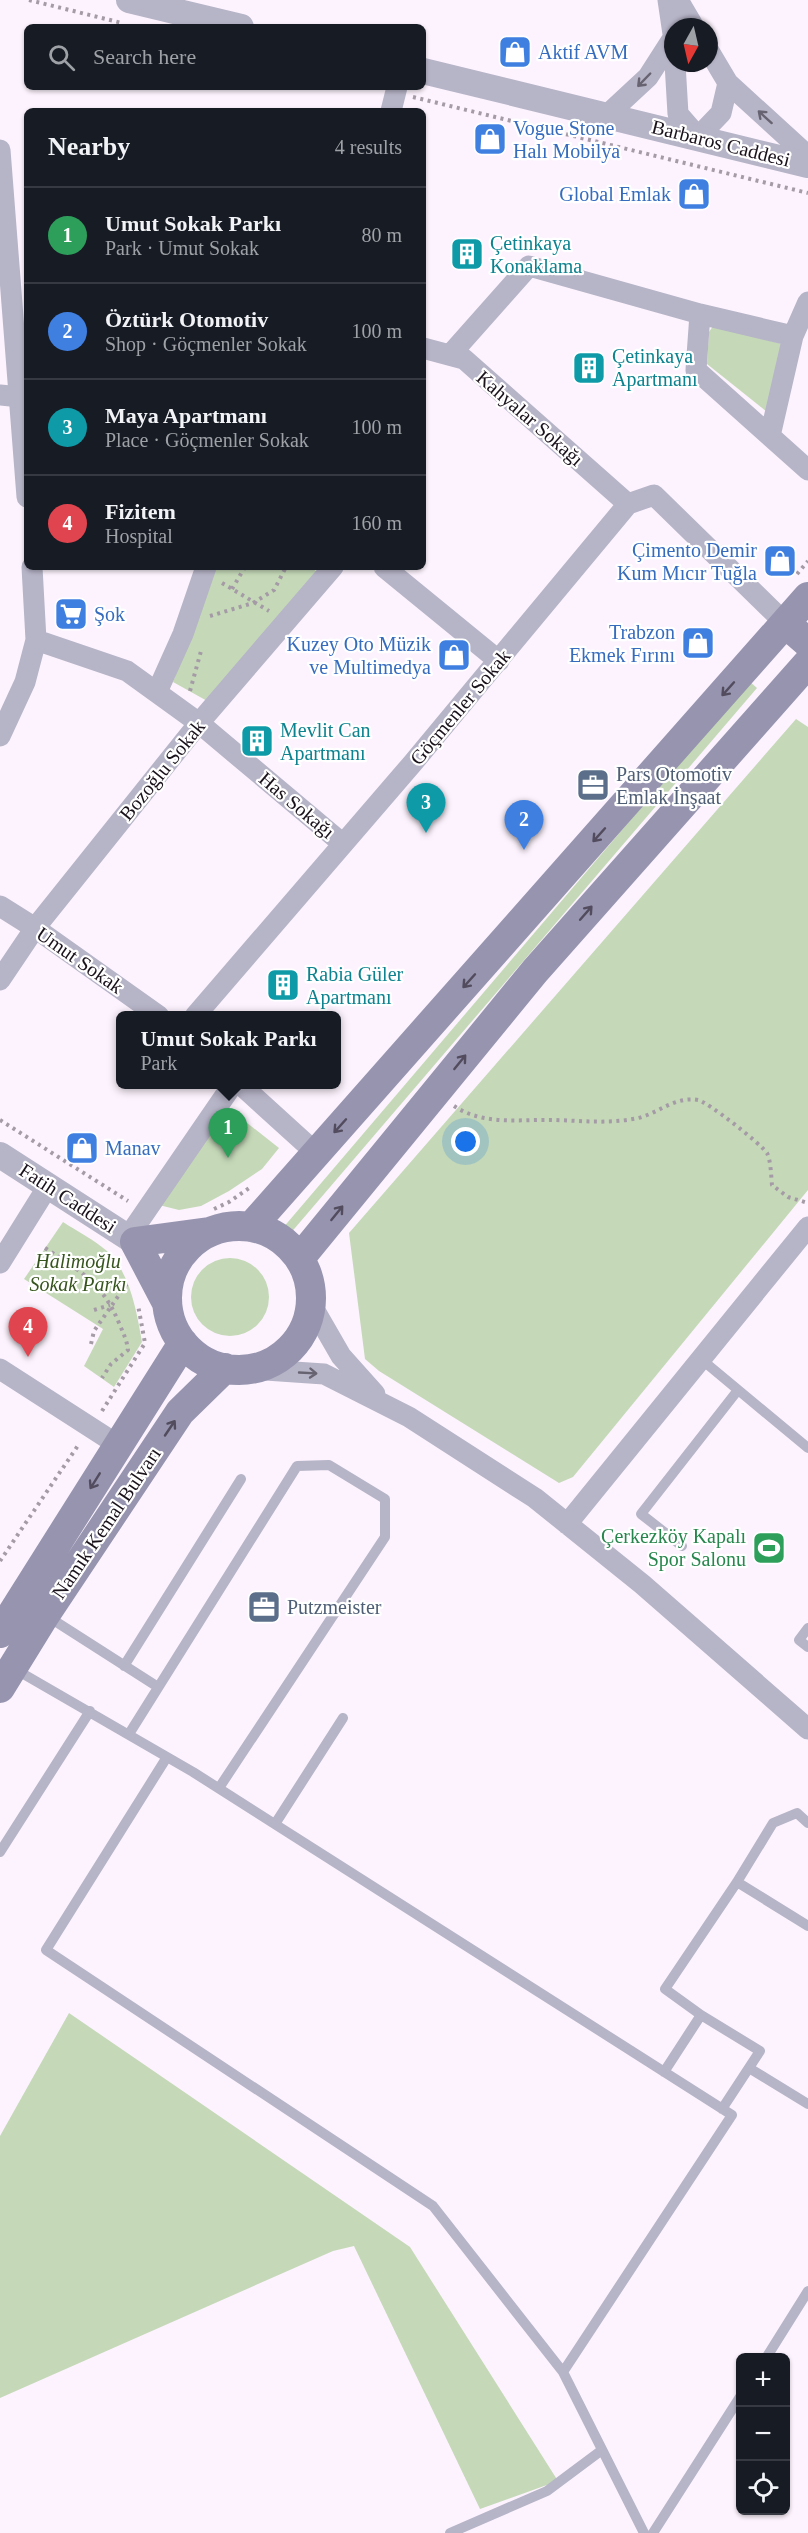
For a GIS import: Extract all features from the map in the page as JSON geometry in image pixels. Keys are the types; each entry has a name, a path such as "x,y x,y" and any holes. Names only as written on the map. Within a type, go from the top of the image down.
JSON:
{"main road":[{"path":"251,1227 749,665 785,623 802,587"},
{"path":"785,623 808,643"},
{"path":"300,1258 535,971 799,676 749,665"},
{"path":"167,1303 169,1282 177,1261 208,1222"},
{"path":"208,1222 251,1227 272,1233 288,1244 300,1258 310,1281 311,1304 305,1328 292,1348 272,1362 237,1369 202,1360 183,1343 172,1324 167,1303 132,1240 208,1222"},
{"name":"Namık Kemal Bulvarı","path":"0,1633 183,1343"},
{"name":"Namık Kemal Bulvarı","path":"6,1678 45,1615 180,1412 237,1369"}],"street":[{"path":"668,0 670,18"},
{"path":"678,0 689,18"},
{"path":"127,12 218,24"},
{"path":"606,116 648,77 664,51"},
{"path":"718,66 728,83 808,156"},
{"name":"Barbaros Caddesi","path":"426,72 808,165"},
{"path":"676,72 678,114 699,137 722,113 728,83"},
{"path":"0,150 18,238 17,404 24,469"},
{"path":"450,355 530,266 700,314 793,336"},
{"path":"770,436 793,336 808,302"},
{"path":"700,314 696,370 808,470"},
{"name":"Kahyalar Sokağı","path":"426,349 464,359 628,504"},
{"path":"628,504 654,495 785,623"},
{"name":"Göçmenler Sokak","path":"199,1011 499,661 628,504"},
{"path":"0,735 25,682 36,640 32,570"},
{"path":"157,692 192,638 205,570"},
{"name":"Bozoğlu Sokak","path":"0,980 35,928 192,717 286,620 330,570"},
{"path":"388,570 499,661"},
{"name":"Has Sokağı","path":"36,640 127,671 192,717 343,844"},
{"name":"Umut Sokak","path":"0,906 152,1011"},
{"path":"132,1240 145,1211 230,1089"},
{"path":"246,1089 316,1153"},
{"name":"Fatih Caddesi","path":"0,1155 132,1240"},
{"path":"0,1263 48,1186"},
{"path":"567,1524 808,1227"},
{"path":"311,1304 342,1356 383,1403"},
{"path":"0,1369 118,1445"},
{"path":"237,1369 324,1374 383,1403 535,1498 642,1584 808,1729"}],"lane":[{"path":"701,1359 808,1448"},
{"path":"682,1546 641,1514 738,1390"},
{"path":"129,1734 297,1466 329,1465 385,1499 385,1537 219,1788"},
{"path":"124,1666 241,1479"},
{"path":"45,1615 158,1687"},
{"path":"808,1628 799,1640 808,1647"},
{"path":"6,1678 90,1711 167,1756 732,2115 562,2372"},
{"path":"0,1852 90,1711"},
{"path":"276,1824 343,1718"},
{"path":"167,1756 46,1950 433,2206 562,2372 644,2533"},
{"path":"722,2109 760,2051 665,1989 737,1882 773,1823 797,1813 808,1823"},
{"path":"737,1882 808,1926"},
{"path":"664,2072 702,2015"},
{"path":"749,2068 808,2104"},
{"path":"769,2353 808,2291"},
{"path":"653,2533 736,2405"},
{"path":"450,2533 548,2491 602,2450"}],"path":[{"path":"29,0 127,12"},
{"path":"395,97 808,193"},
{"path":"802,587 808,561"},
{"path":"206,570 253,603 286,620"},
{"path":"232,589 243,570"},
{"path":"206,624 211,615 253,603 274,590 284,570"},
{"path":"192,638 201,651"},
{"path":"192,638 201,651 192,717"},
{"path":"450,1104 466,1115 495,1120 557,1120 590,1123 639,1118 682,1100 701,1101 751,1138 767,1154 772,1185 788,1197 808,1203"},
{"path":"0,1120 145,1211"},
{"path":"208,1222 229,1202 255,1184"},
{"path":"45,1248 97,1284 111,1305 128,1341 128,1350 111,1364 102,1378"},
{"path":"123,1271 132,1290"},
{"path":"91,1344 94,1331 129,1282"},
{"path":"0,1561 136,1359 145,1342 135,1299"},
{"path":"94,1310 111,1305"}],"green space":[{"path":"713,326 782,344 767,412 707,364 709,332"},
{"path":"215,570 315,570 317,572 209,702 173,682"},
{"path":"749,681 757,688 289,1235 282,1229"},
{"path":"796,719 808,727 808,1190 573,1477 559,1483 379,1371 365,1359 349,1233"},
{"path":"223,1104 279,1148 262,1169 201,1206 179,1210 155,1204"},
{"name":"Halimoğlu Sokak Parkı","path":"63,1222 107,1251 127,1281 138,1318 142,1342 114,1387 84,1366 103,1329 24,1279"},
{"path":"230,1258 245,1261 258,1269 266,1282 269,1297 266,1312 258,1325 245,1333 230,1336 215,1333 202,1325 194,1312 191,1297 194,1282 202,1269 215,1261"},
{"path":"69,2013 410,2247 558,2481 480,2509 354,2246 333,2251 0,2398 0,2136"}],"place":[{"name":"Aktif AVM","path":"515,52"},
{"name":"Vogue Stone Halı Mobilya","path":"490,139"},
{"name":"Global Emlak","path":"694,194"},
{"name":"Çetinkaya Konaklama","path":"467,254"},
{"name":"Çetinkaya Apartmanı","path":"589,368"},
{"name":"Çimento Demir Kum Mıcır Tuğla","path":"780,561"},
{"name":"Şok","path":"71,614"},
{"name":"Trabzon Ekmek Fırını","path":"698,643"},
{"name":"Kuzey Oto Müzik ve Multimedya","path":"454,655"},
{"name":"Mevlit Can Apartmanı","path":"257,741"},
{"name":"Pars Otomotiv Emlak İnşaat","path":"593,785"},
{"name":"Maya Apartmanı","path":"426,833"},
{"name":"Öztürk Otomotiv","path":"524,850"},
{"name":"Rabia Güler Apartmanı","path":"283,985"},
{"name":"Manav","path":"82,1148"},
{"name":"Umut Sokak Parkı","path":"228,1158"},
{"name":"Fizitem","path":"28,1357"},
{"name":"Çerkezköy Kapalı Spor Salonu","path":"769,1548"},
{"name":"Putzmeister","path":"264,1607"}]}
